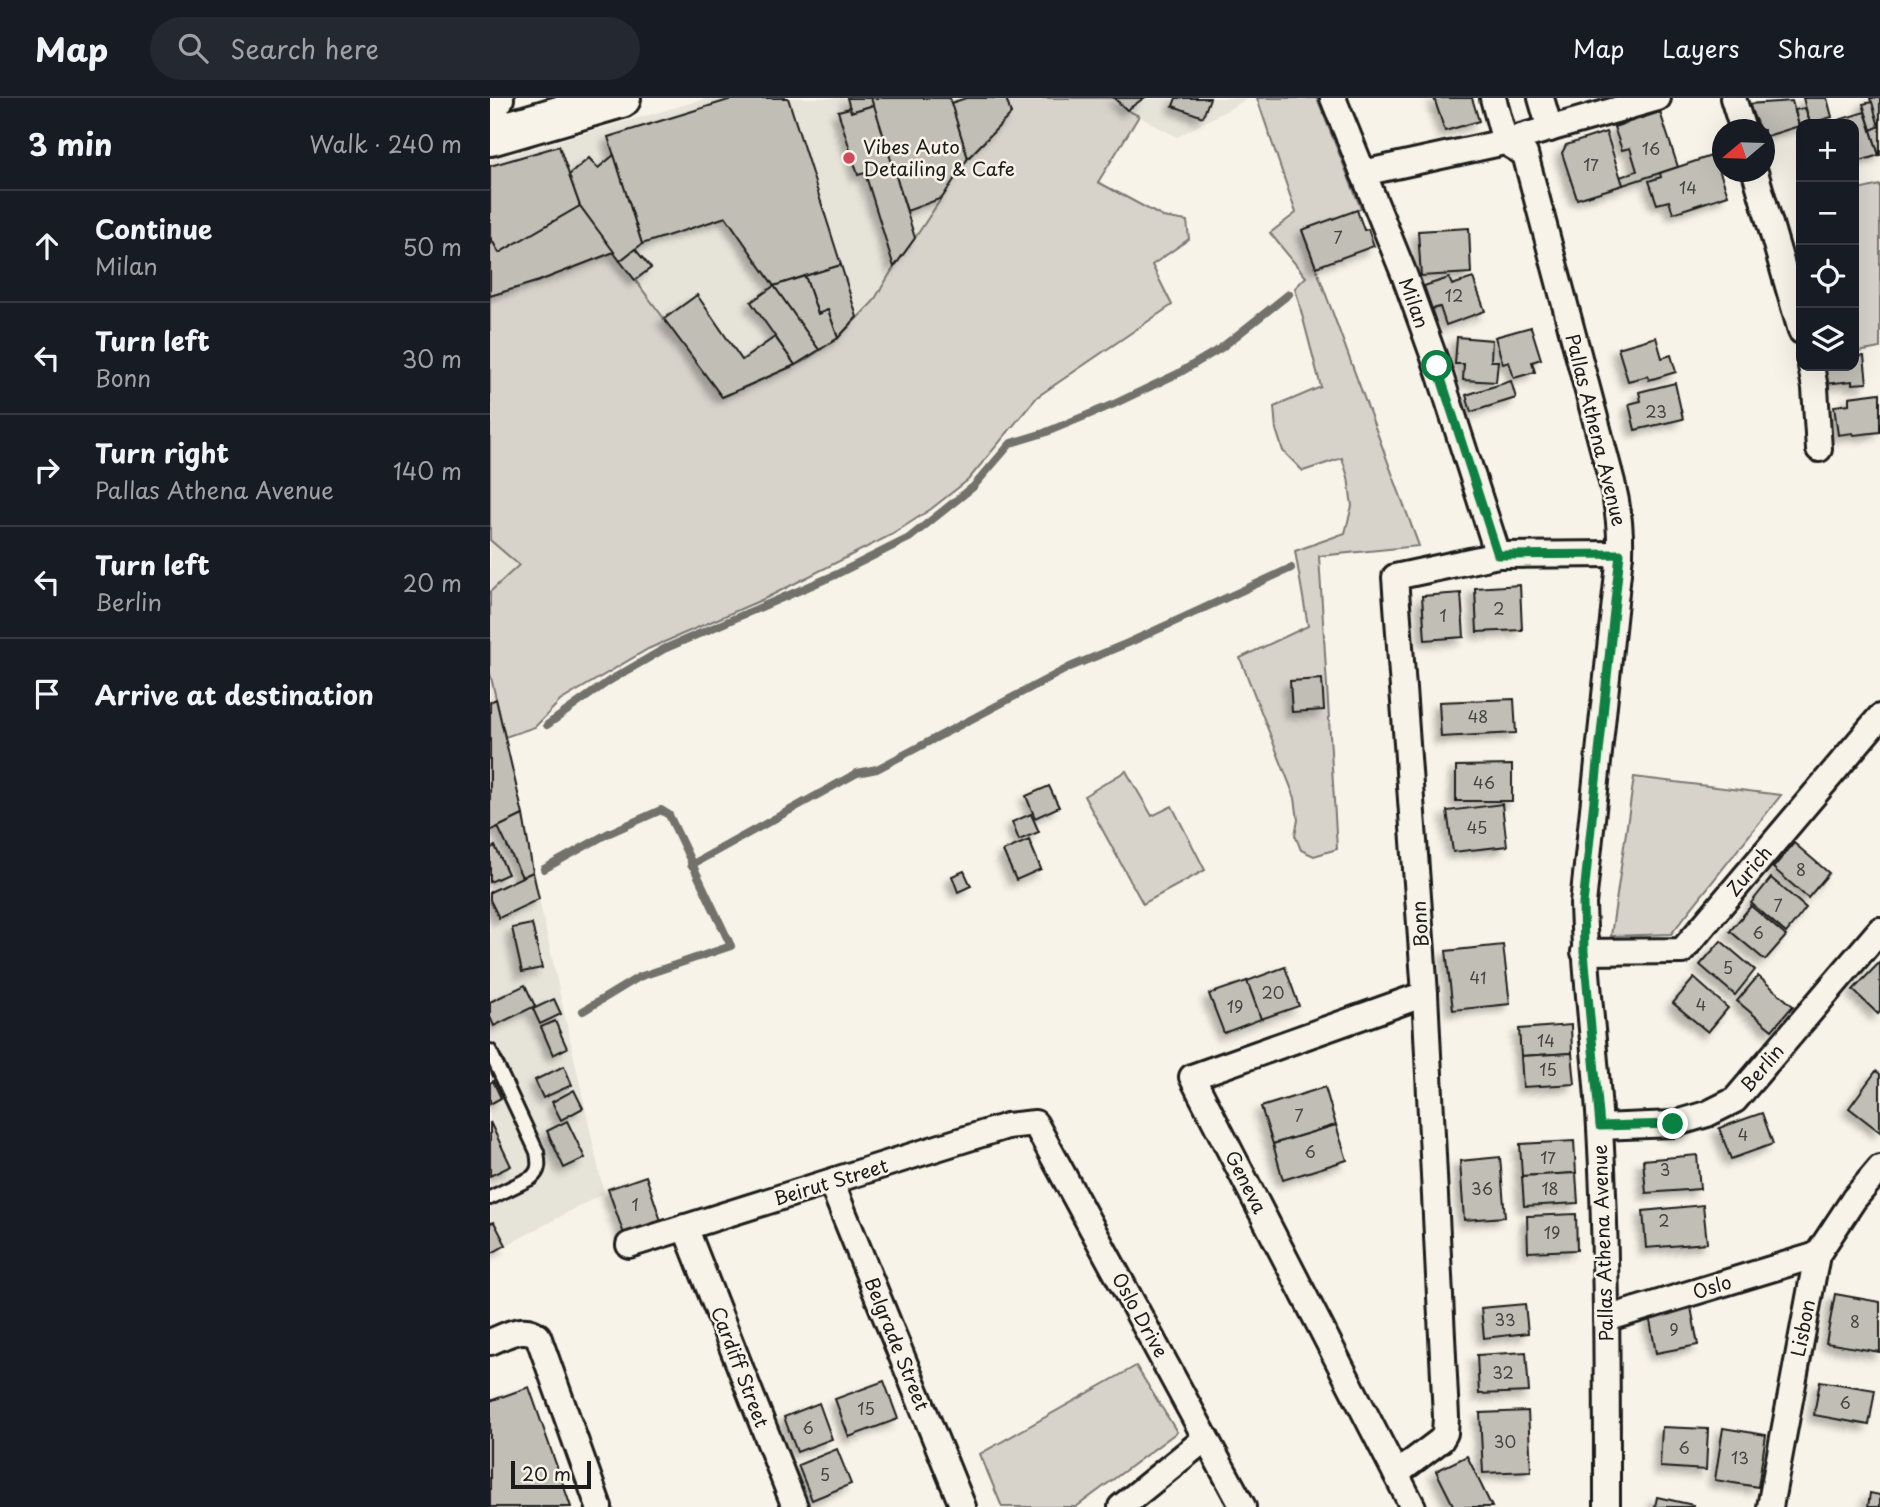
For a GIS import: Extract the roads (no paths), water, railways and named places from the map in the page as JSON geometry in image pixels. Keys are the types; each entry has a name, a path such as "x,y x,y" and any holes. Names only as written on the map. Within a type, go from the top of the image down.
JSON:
{"highway":[{"path":"490,136 621,98"}],"street":[{"name":"Milan","path":"1333,98 1387,228 1437,366 1498,555"},
{"name":"Pallas Athena Avenue","path":"1493,98 1515,148 1618,506 1621,531 1583,904 1584,952 1600,1126 1608,1507"},
{"path":"1541,98 1550,129"},
{"path":"1363,173 1515,148 1550,129 1658,98"},
{"path":"1733,98 1739,119"},
{"path":"1758,182 1796,314"},
{"path":"1812,371 1819,449"},
{"name":"Bonn","path":"1396,1474 1441,1440 1445,1433 1446,1417 1425,995 1395,577 1498,555 1620,554"},
{"name":"Zurich","path":"1584,952 1682,951 1880,717"},
{"name":"Berlin","path":"1600,1126 1673,1124 1707,1114 1735,1100 1880,930"},
{"name":"Geneva","path":"1413,1507 1192,1077 1425,995"},
{"name":"Beirut Street","path":"629,1245 1007,1126 1035,1122"},
{"name":"Oslo Drive","path":"1035,1122 1243,1507"},
{"name":"Lisbon","path":"1770,1507 1817,1255 1854,1199 1880,1168"},
{"name":"Belgrade Street","path":"831,1182 963,1507"},
{"name":"Cardiff Street","path":"685,1227 795,1507"},
{"name":"Oslo","path":"1606,1319 1817,1255"},
{"path":"490,1342 526,1330 533,1332 542,1342 599,1507"},
{"path":"1121,1507 1206,1437"}],"lane":[{"path":"490,1051 539,1160 536,1174 531,1178 490,1198"}],"waterway":[{"path":"547,725 609,681 664,649 835,575 909,538 973,487 1011,443 1044,433 1114,404 1179,373 1221,348 1289,294"},
{"path":"691,865 857,773 877,769 1070,667 1291,568"},
{"path":"544,869 607,834 661,810 669,815 731,946 639,977 583,1011"}],"place":[{"name":"Vibes Auto Detailing & Cafe","path":"849,158"}]}
